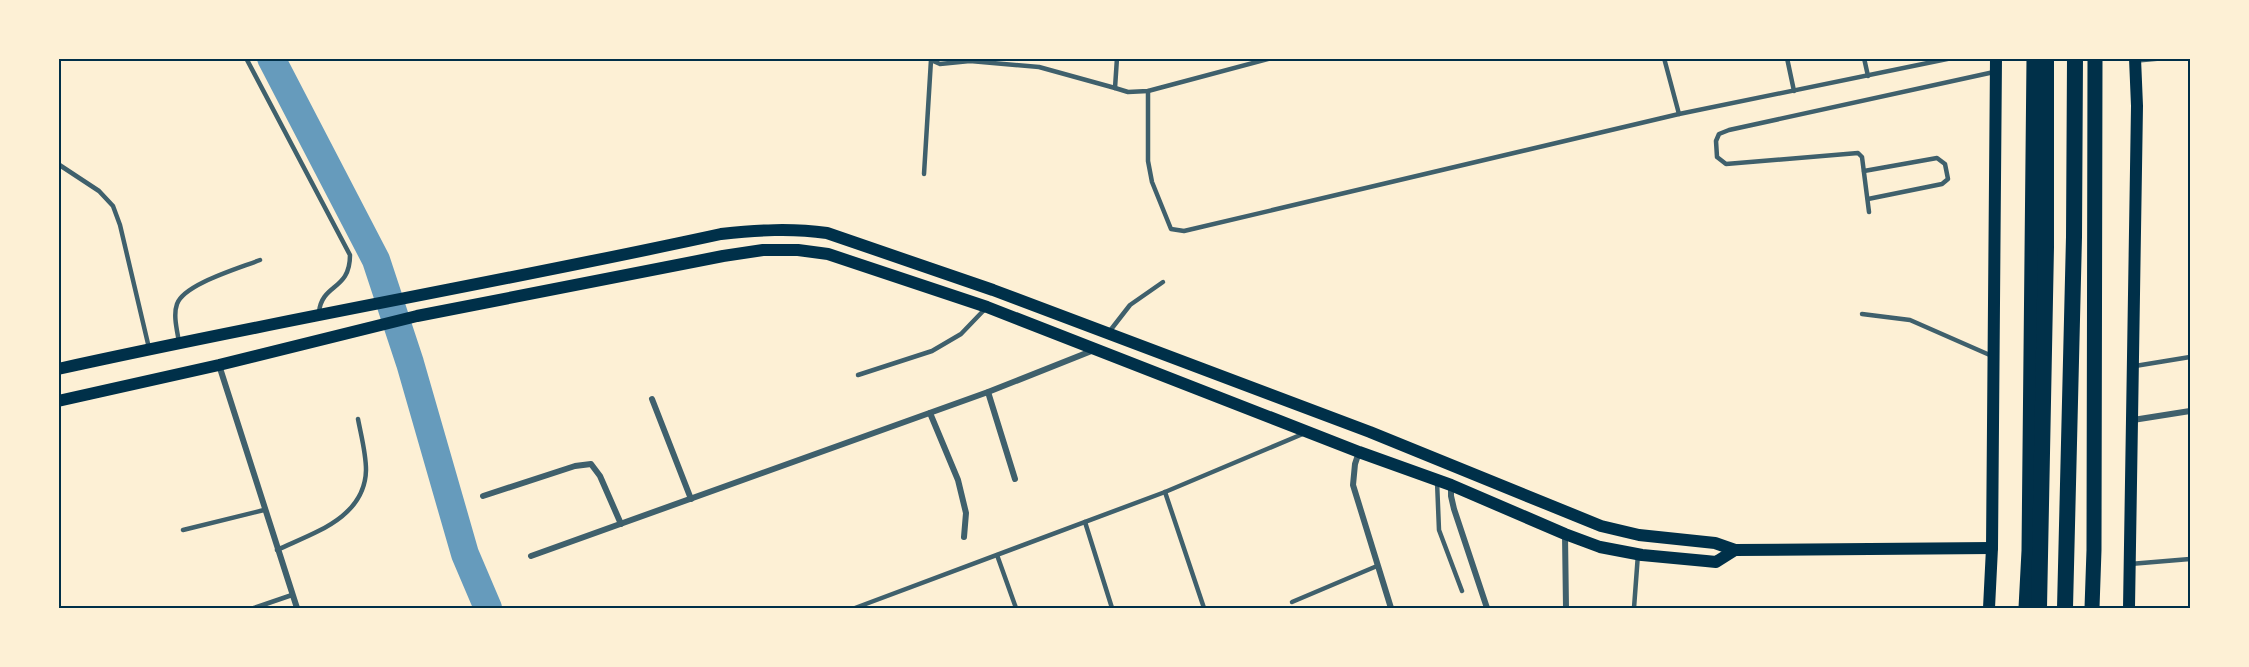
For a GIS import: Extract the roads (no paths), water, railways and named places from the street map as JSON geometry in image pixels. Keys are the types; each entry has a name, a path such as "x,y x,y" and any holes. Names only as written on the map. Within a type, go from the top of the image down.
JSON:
{"highway":[{"path":"2026,609 2029,551 2034,58"},
{"path":"2039,609 2046,247 2046,58"},
{"path":"2065,609 2074,237 2075,58"},
{"path":"2092,609 2095,58"}],"main road":[{"path":"1989,609 1992,548 1996,58"},
{"path":"2129,609 2137,105 2135,59"},
{"path":"58,369 149,348 355,309 721,234 765,229 799,229 827,233 850,240 993,290 1370,432 1600,526 1639,536 1715,543 1735,550 1992,548"},
{"path":"58,401 219,365 417,316 723,256 763,250 798,250 828,254 987,307 1359,452 1451,485 1600,547 1638,554 1716,562 1735,550"}],"street":[{"path":"2135,59 2157,58"},
{"path":"531,556 988,392 1094,350"},
{"path":"219,365 297,609"},
{"path":"988,392 1016,478"},
{"path":"652,399 691,499"},
{"path":"2133,420 2190,411"},
{"path":"930,413 958,480 966,513 964,537"},
{"path":"1359,452 1353,485 1391,609"},
{"path":"483,496 575,466 591,464 600,476 621,524"},
{"path":"1451,485 1454,509 1487,609"},
{"path":"1565,534 1566,609"}],"lane":[{"path":"246,58 350,255 350,267 346,277 324,297 319,315"},
{"path":"1115,88 1117,58"},
{"path":"924,174 931,59 940,64 970,61 1039,67 1128,92 1148,91 1272,58"},
{"path":"1664,58 1679,114"},
{"path":"1787,58 1794,91"},
{"path":"1864,58 1868,76"},
{"path":"1148,91 1148,161 1152,182 1171,229 1176,231 1253,215 1679,114 1952,58"},
{"path":"1869,212 1862,157 1853,152 1726,164 1717,157 1716,141 1719,134 1996,72"},
{"path":"1864,171 1937,158 1945,164 1948,178 1942,184 1868,199"},
{"path":"58,164 99,191 113,206 120,225 149,348"},
{"path":"179,342 175,313 181,296 217,277 260,260"},
{"path":"1107,334 1130,305 1163,282"},
{"path":"858,375 932,351 961,334 987,307"},
{"path":"1862,314 1910,320 1992,356"},
{"path":"2133,366 2190,357"},
{"path":"277,550 336,522 351,510 363,488 366,470 358,419"},
{"path":"855,609 1165,492 1308,432"},
{"path":"1437,480 1439,530 1462,591"},
{"path":"1165,492 1204,609"},
{"path":"183,530 264,510"},
{"path":"1085,522 1112,609"},
{"path":"1634,609 1638,554"},
{"path":"997,555 1016,609"},
{"path":"2130,564 2190,559"},
{"path":"1292,602 1377,566"},
{"path":"254,609 292,595"}],"waterway":[{"path":"271,58 376,260 410,363 465,554 488,608"}]}
